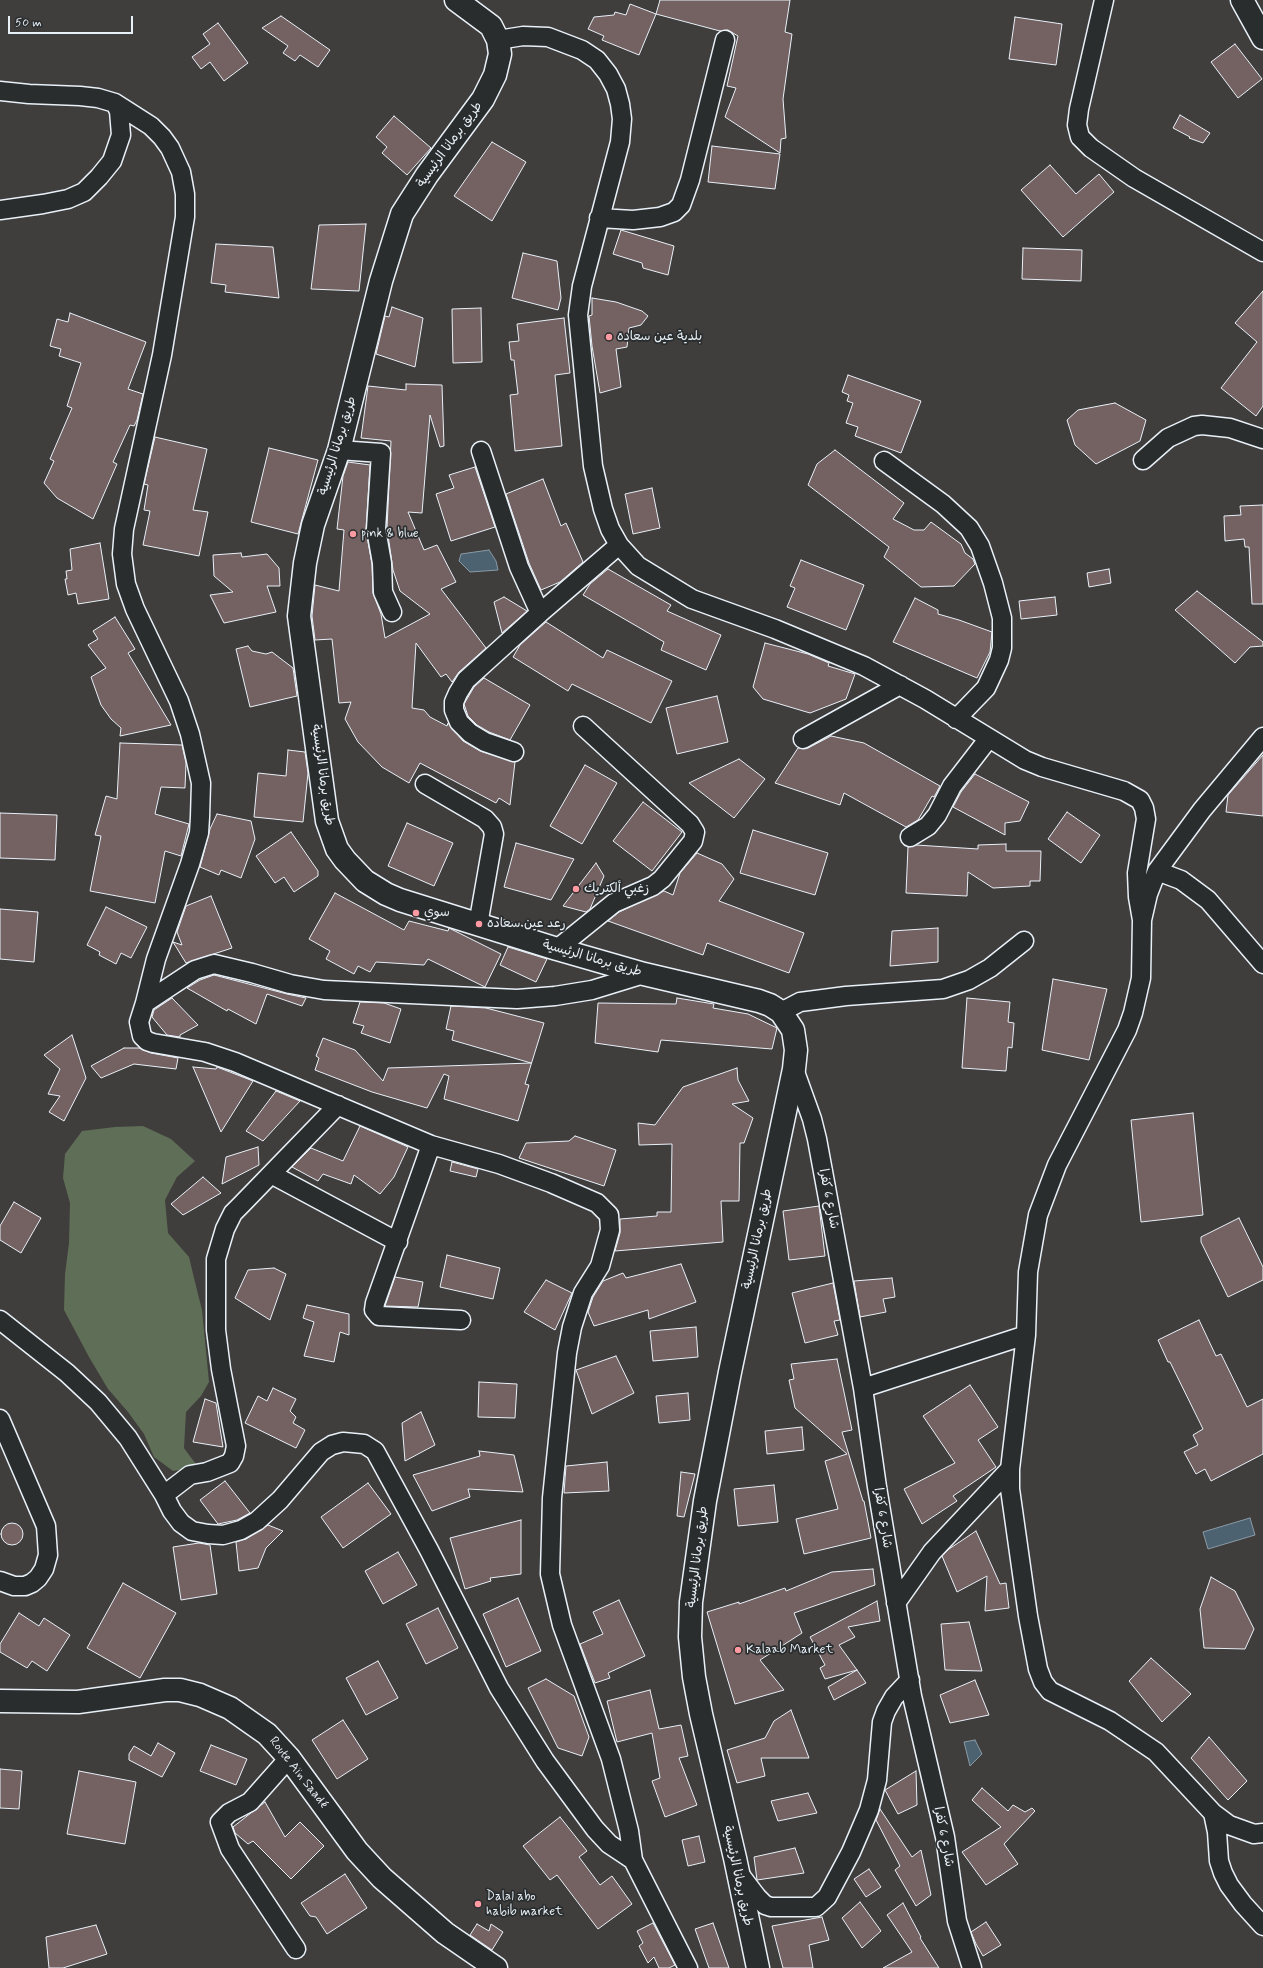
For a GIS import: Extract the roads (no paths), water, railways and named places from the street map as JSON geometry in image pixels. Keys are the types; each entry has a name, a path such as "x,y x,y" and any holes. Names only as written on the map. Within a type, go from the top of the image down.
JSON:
{"main road":[{"path":"456,0 491,26 498,40"},
{"path":"1242,0 1263,38"},
{"name":"طريق برمانا الرئيسية","path":"498,40 500,54 495,75 483,99 427,175 402,214 381,281 339,450 313,525 305,563 299,616 327,821 332,837 345,860 355,872 377,889 400,900 478,925 644,974 759,1001 770,1005 781,1012 793,1030 796,1050 794,1069 730,1372 708,1486 691,1602 690,1636 694,1678 713,1771 738,1871 758,1968"},
{"name":"Route Aïn Saadé","path":"0,1701 78,1702 165,1690 180,1690 214,1700 247,1719 267,1734 289,1758 357,1851 382,1878 445,1933 496,1968"}],"street":[{"path":"1104,0 1079,109 1077,125 1080,136 1091,148 1134,178 1263,252"},
{"path":"498,40 523,36 548,37 559,40 582,50 597,60 608,74 616,89 622,119 616,160 599,218 582,286 578,315 593,466 603,508 610,529 619,545 638,566 692,599 775,629 857,663 900,685 1009,751 1042,767 1124,791 1140,800 1144,808 1146,819 1137,873 1138,898 1142,920 1141,978 1134,1013 1124,1037 1057,1165 1038,1215 1028,1272 1026,1335 1010,1469 1010,1489 1015,1532 1038,1669 1043,1682 1050,1691 1110,1721 1156,1752 1213,1813 1229,1825 1254,1834 1263,1833"},
{"path":"599,218 633,220 660,218 674,212 681,205 690,180 725,40"},
{"path":"0,91 16,94 80,96 98,98 115,103 151,126 162,137 170,148 181,172 185,194 184,217 162,355 124,529 122,554 126,584 135,609 179,701 190,734 201,783 200,817 199,833 190,864 156,959 139,1022 142,1036 147,1041 160,1046 218,1056 431,1145 499,1164 551,1183 596,1203 607,1211 611,1220 610,1230 600,1266 583,1293 572,1327 568,1346 552,1498 550,1574 562,1625 611,1759 628,1824 633,1860 688,1968"},
{"path":"0,210 68,199 84,192 112,161 121,135 119,111 115,103"},
{"path":"1143,460 1168,438 1202,425 1230,428 1263,439"},
{"path":"339,450 381,453 376,529 382,563 383,592 392,612"},
{"path":"481,451 519,567 540,613"},
{"path":"884,461 943,504 969,528 980,546 993,583 1002,618 1002,648 999,660 986,688 956,719"},
{"path":"514,752 485,742 470,733 456,716 454,702 466,680 540,613 619,545"},
{"path":"803,739 900,685"},
{"path":"557,949 614,903 653,886 662,879 692,841 695,832 690,824 583,726"},
{"path":"1142,920 1148,894 1157,871 1202,810 1263,737"},
{"path":"910,837 928,826 937,815 952,786 989,738"},
{"path":"424,784 485,819 492,827 494,834 478,925"},
{"path":"1157,871 1181,880 1201,894 1263,964"},
{"path":"781,1012 800,1002 846,996 943,989 969,980 990,968 1024,941"},
{"path":"145,1003 195,970 214,964 290,984 330,991 517,999 555,996 592,990 644,974"},
{"name":"شارع 6 كفرا","path":"794,1069 812,1118 817,1139 863,1388 877,1487 910,1680 945,1837 957,1921 972,1968"},
{"path":"164,1495 190,1475 207,1472 230,1463 234,1456 236,1446 221,1369 216,1330 216,1259 222,1237 229,1220 241,1205 338,1105"},
{"path":"431,1145 398,1242 375,1303 376,1314 379,1316 462,1320"},
{"path":"271,1174 398,1242"},
{"path":"0,1320 67,1373 98,1402 128,1438 164,1495 172,1511 181,1523 192,1531 223,1535 240,1530 257,1521 280,1500 321,1452 332,1446 343,1442 354,1442 364,1444 376,1451 429,1550 499,1688 545,1761 595,1829 610,1844 633,1860"},
{"path":"863,1388 1026,1335"},
{"path":"0,1419 46,1526 48,1543 48,1555 44,1569 38,1578 25,1586 7,1585 0,1581"},
{"path":"896,1603 932,1552 1010,1469"},
{"path":"738,1871 757,1897 765,1905 771,1907 816,1906 827,1897 851,1852 869,1810 877,1780 882,1722 886,1711 894,1697 910,1680"},
{"path":"289,1758 250,1802 229,1812 220,1822 230,1849 296,1949"},
{"path":"1213,1813 1217,1832 1219,1861 1223,1873 1229,1885 1243,1904 1263,1926"}],"water":[{"path":"489,550 496,561 498,570 470,572 459,561 461,554"},
{"path":"1250,1518 1255,1535 1208,1549 1203,1532"},
{"path":"975,1740 982,1754 970,1766 964,1742"}],"place":[{"name":"بلدية عين سعاده","path":"609,337"},
{"name":"pink & blue","path":"353,534"},
{"name":"زغبي ألكتريك","path":"576,889"},
{"name":"سوي","path":"416,913"},
{"name":"رعد عين سعاده","path":"479,924"},
{"name":"Kalaab Market","path":"738,1650"},
{"name":"Dalal abo habib market","path":"478,1904"}]}
